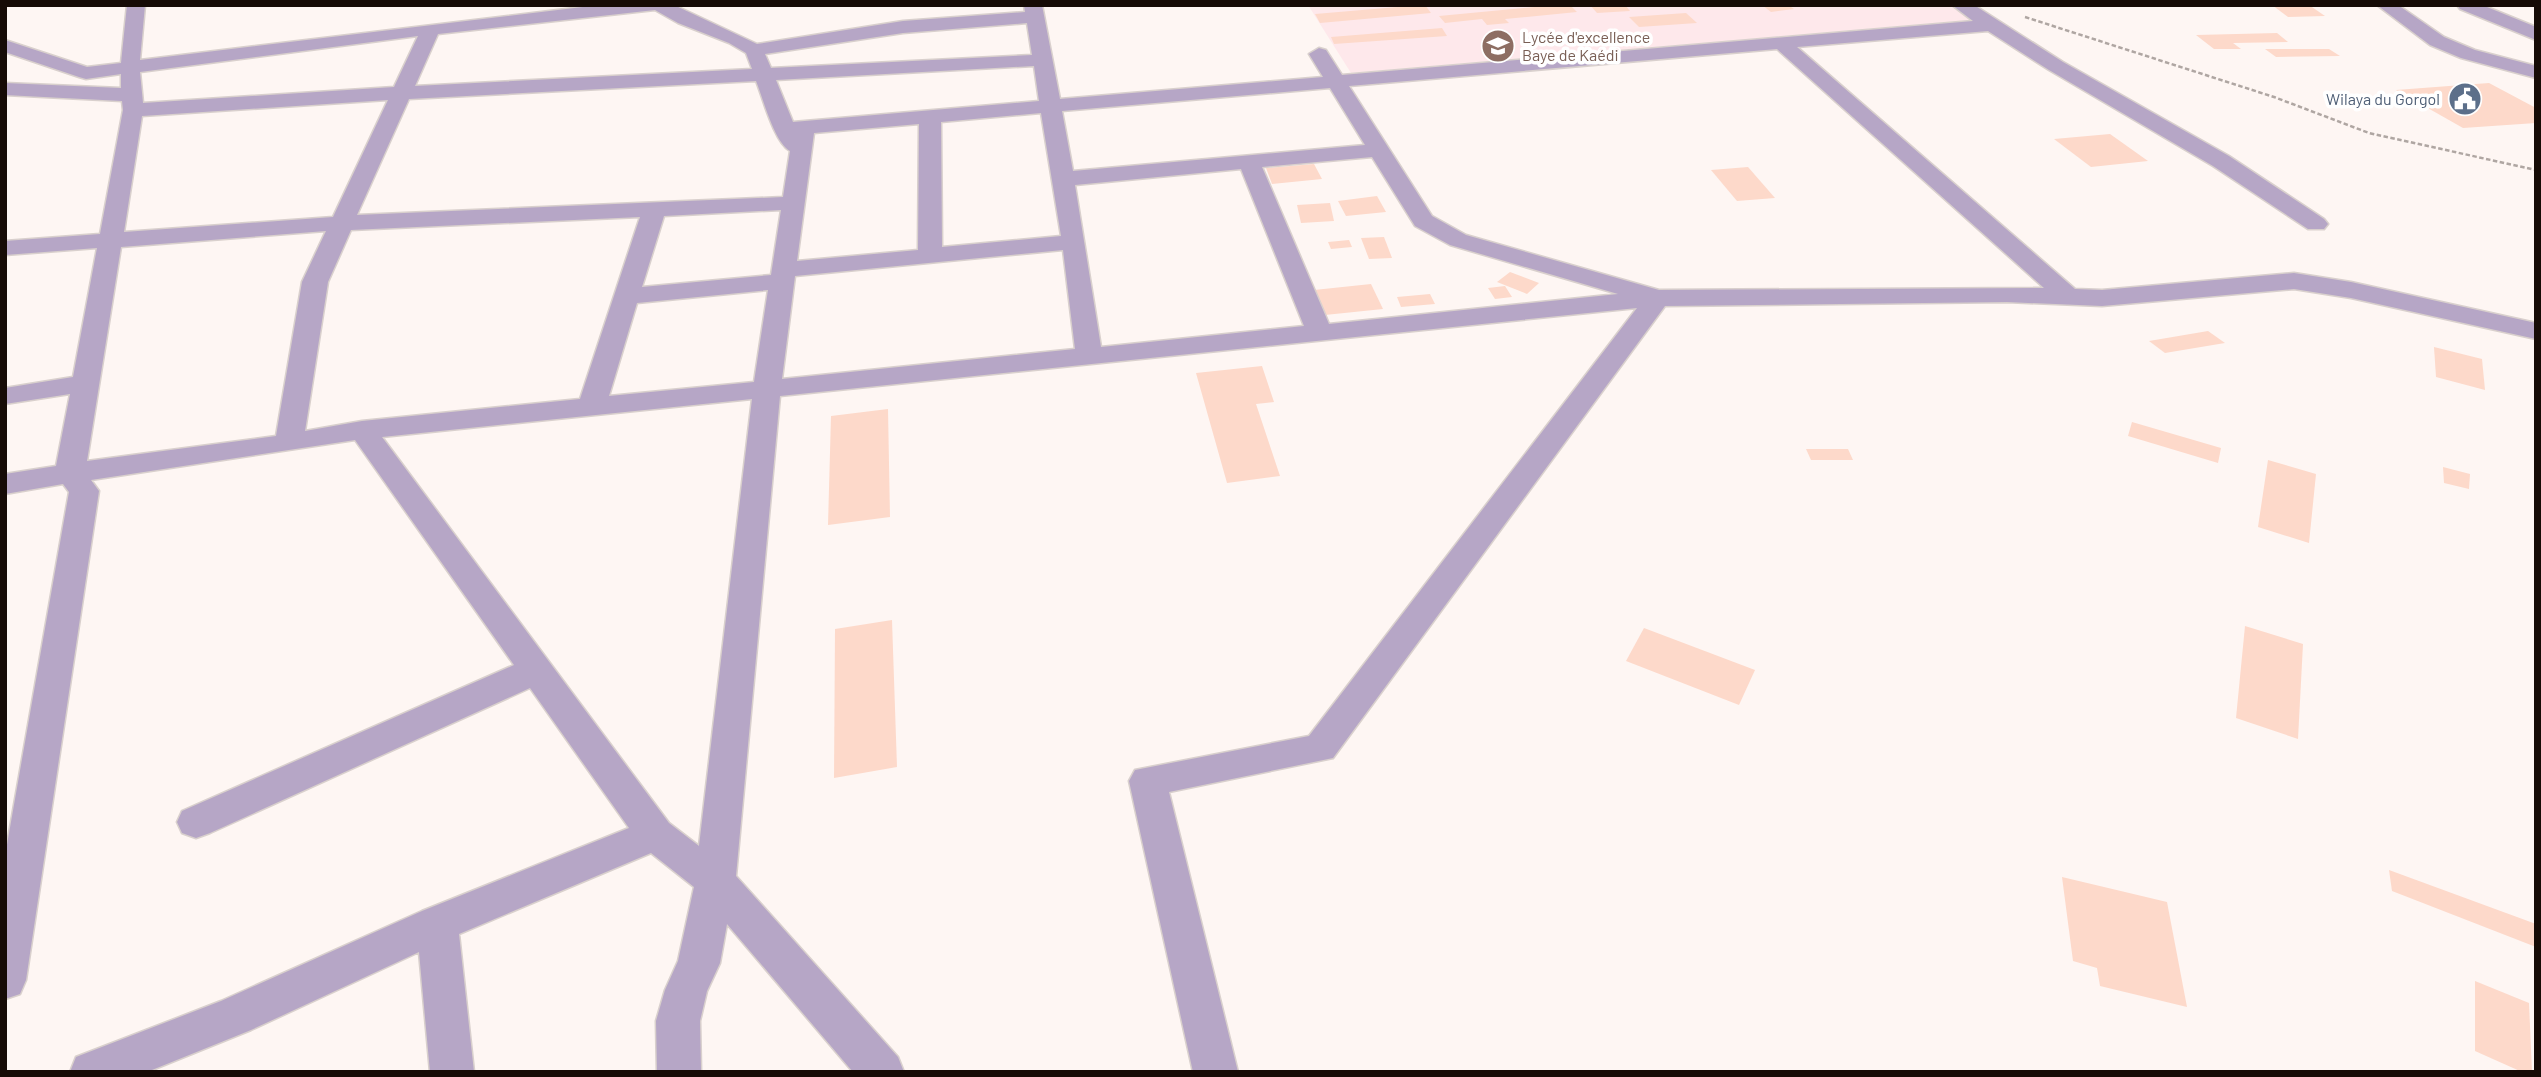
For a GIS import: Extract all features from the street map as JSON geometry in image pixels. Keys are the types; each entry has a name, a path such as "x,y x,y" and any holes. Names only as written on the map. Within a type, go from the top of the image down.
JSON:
{"street":[{"path":"5,980 11,909 84,491 69,472 133,103 130,66 136,5"},
{"path":"660,5 685,19 736,39 754,50 762,74 794,128 800,156 767,388 715,881 699,963 686,990 678,1021 679,1072"},
{"path":"2386,5 2437,41 2468,54 2536,72"},
{"path":"2466,5 2536,34"},
{"path":"5,46 86,73 430,29 641,6"},
{"path":"1966,7 2056,66 2221,161 2316,224"},
{"path":"754,50 903,27 1034,11 1074,242 1089,355"},
{"path":"794,128 1990,25"},
{"path":"289,443 315,282 430,29"},
{"path":"1781,43 2069,297"},
{"path":"1319,54 1423,221 1437,231 1458,240 1658,298"},
{"path":"5,89 133,103 401,93 1042,60"},
{"path":"930,117 930,256"},
{"path":"1062,179 1379,150"},
{"path":"1249,162 1320,332"},
{"path":"5,248 342,223 793,203"},
{"path":"593,406 654,209"},
{"path":"626,296 930,256 1074,242"},
{"path":"5,484 69,472 289,443 362,430 1658,298 1937,294 2126,297 2294,281 2351,290 2536,331"},
{"path":"1216,1072 1148,781 1320,748 1658,298"},
{"path":"5,396 86,383"},
{"path":"362,430 655,834 715,881 882,1072"},
{"path":"196,822 536,670"},
{"path":"92,1072 236,1016 437,924 655,834"},
{"path":"437,924 452,1072"}],"path":[{"path":"2017,14 2274,97 2370,133 2536,170"}],"shaded area":[{"name":"Lycée d'excellence Baye de Kaédi","path":"1308,5 1951,5 1972,20 1351,73"}],"building":[{"path":"1425,5 1431,13 1320,23 1315,14"},
{"path":"1570,5 1577,12 1505,19 1509,23 1487,25 1482,19 1445,23 1439,16"},
{"path":"1590,5 1625,5 1630,11 1597,13"},
{"path":"1762,5 1788,5 1794,9 1771,12"},
{"path":"2272,5 2309,5 2325,16 2288,17"},
{"path":"1686,13 1697,23 1639,27 1629,17"},
{"path":"1442,28 1447,36 1334,44 1331,37"},
{"path":"2277,33 2288,42 2233,43 2241,49 2214,49 2196,35"},
{"path":"2265,49 2329,49 2340,56 2276,57"},
{"name":"Wilaya du Gorgol","path":"2489,83 2536,108 2536,123 2463,128 2396,90"},
{"path":"2110,134 2148,161 2091,167 2054,139"},
{"path":"1314,164 1322,179 1272,184 1266,168"},
{"path":"1748,167 1775,198 1737,201 1711,170"},
{"path":"1377,196 1386,212 1346,216 1338,201"},
{"path":"1330,203 1334,221 1301,223 1297,205"},
{"path":"1384,237 1392,258 1369,259 1361,238"},
{"path":"1349,240 1352,247 1331,249 1328,242"},
{"path":"1510,272 1539,283 1527,294 1497,282"},
{"path":"1371,284 1383,309 1325,315 1314,290"},
{"path":"1505,286 1512,297 1495,299 1488,288"},
{"path":"1430,294 1435,304 1401,307 1397,297"},
{"path":"2208,331 2225,343 2165,353 2149,341"},
{"path":"2434,347 2482,359 2485,390 2436,377"},
{"path":"1262,366 1274,402 1256,404 1280,476 1227,483 1196,373"},
{"path":"888,409 890,517 828,525 831,416"},
{"path":"2132,422 2221,448 2218,463 2128,436"},
{"path":"1806,449 1848,449 1853,460 1811,460"},
{"path":"2268,460 2316,474 2309,543 2258,527"},
{"path":"2443,467 2470,474 2469,489 2444,483"},
{"path":"892,620 897,767 834,778 835,629"},
{"path":"2245,626 2303,644 2298,739 2236,718"},
{"path":"1644,628 1755,670 1739,705 1626,661"},
{"path":"2389,870 2536,924 2536,947 2392,891"},
{"path":"2062,877 2167,902 2187,1007 2100,986 2097,968 2073,961"},
{"path":"2475,981 2529,1003 2532,1072 2522,1072 2475,1051"}],"place":[{"name":"Lycée d'excellence Baye de Kaédi","path":"1498,46"},
{"name":"Wilaya du Gorgol","path":"2465,99"}]}
